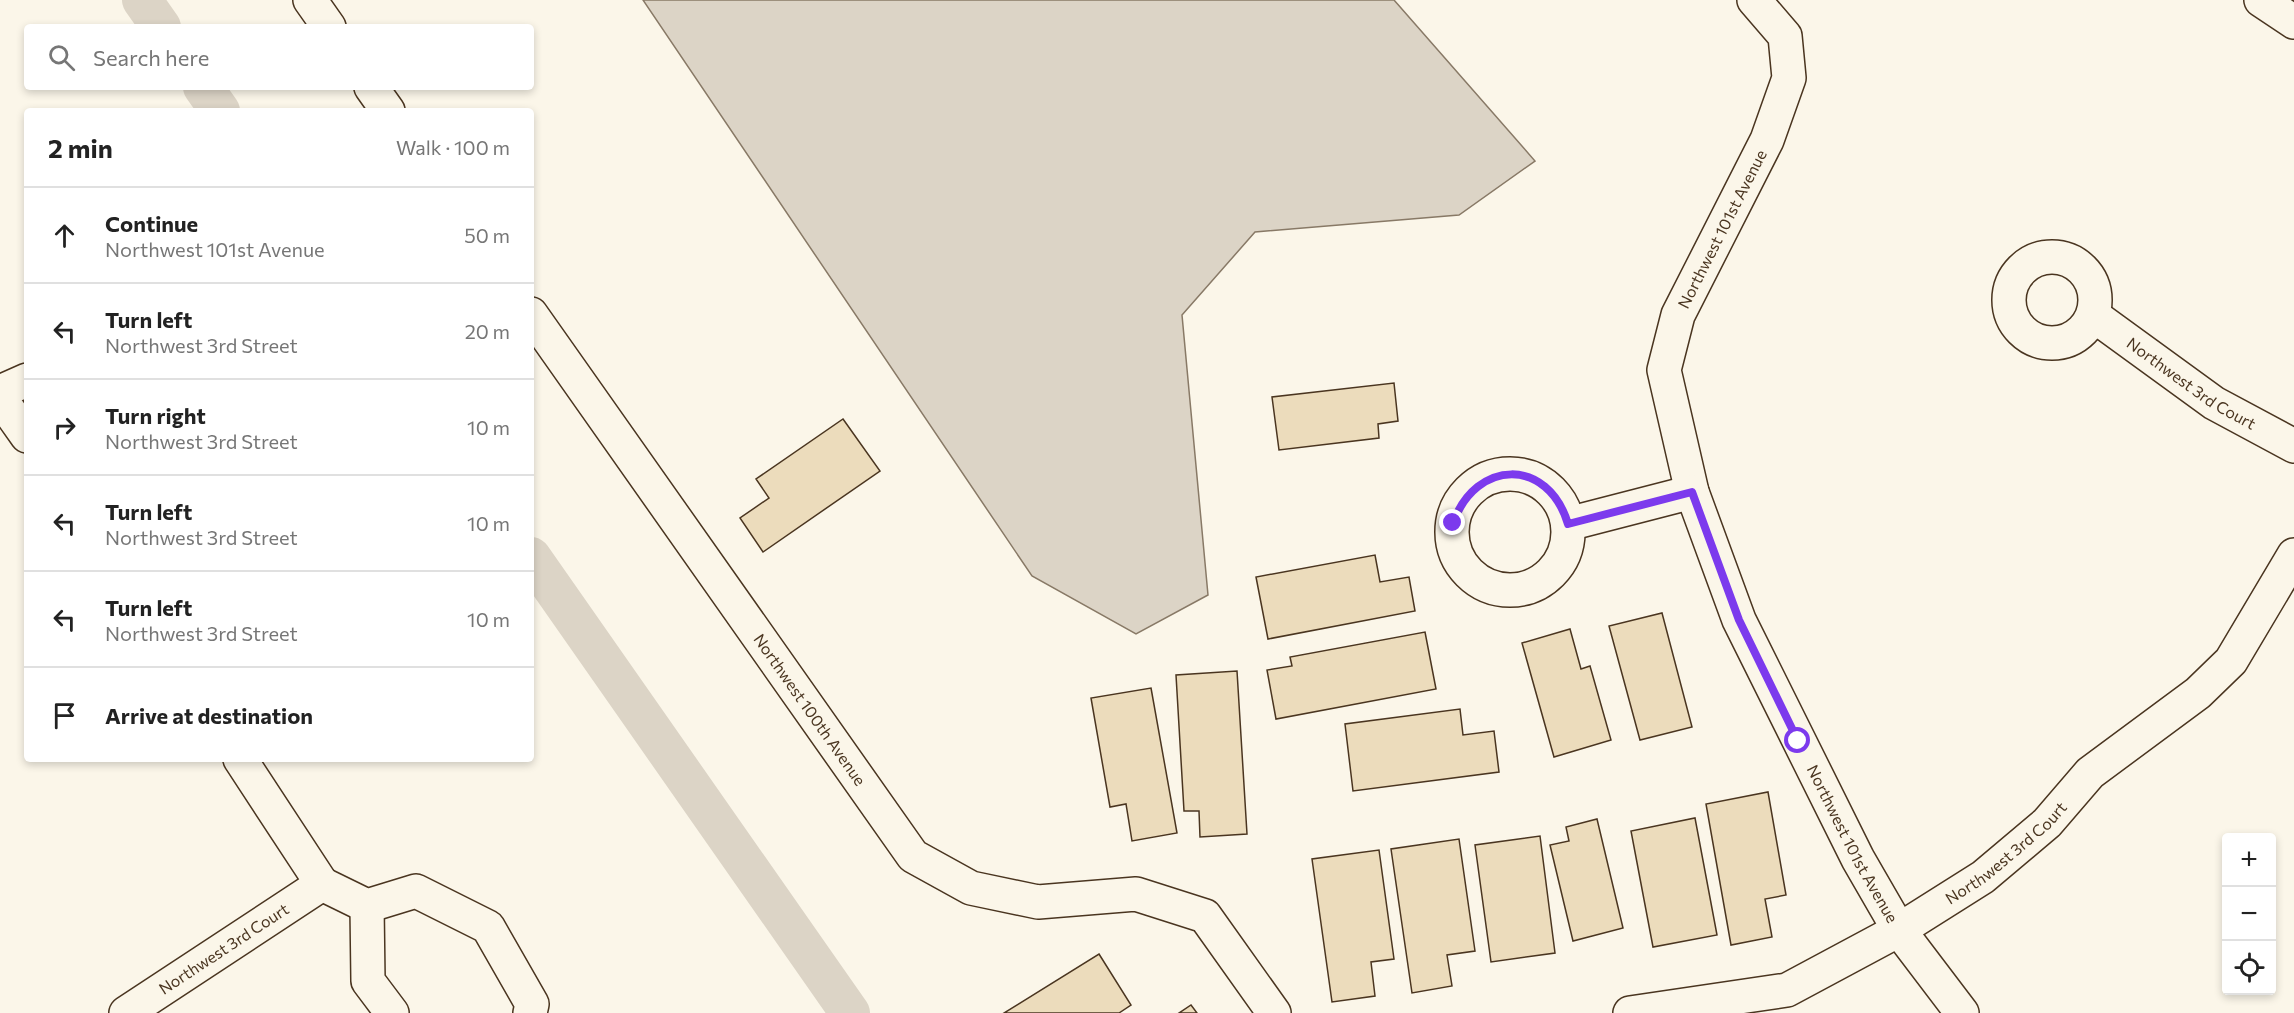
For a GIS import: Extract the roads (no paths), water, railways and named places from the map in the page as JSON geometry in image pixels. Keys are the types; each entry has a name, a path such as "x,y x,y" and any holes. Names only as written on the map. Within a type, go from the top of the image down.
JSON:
{"street":[{"path":"310,0 327,24"},
{"name":"Northwest 101st Avenue","path":"1754,0 1785,36 1790,78 1767,140 1678,315 1664,370 1692,492 1739,620 1858,859 1899,930 1962,1013"},
{"path":"2261,0 2294,22"},
{"path":"373,90 386,108"},
{"name":"Northwest 3rd Court","path":"2093,315 2214,403 2294,446"},
{"name":"Northwest 100th Avenue","path":"534,318 913,856 971,888 1038,902 1136,894 1205,916 1274,1013"},
{"path":"0,392 24,381"},
{"path":"0,398 24,432"},
{"path":"1568,524 1692,492"},
{"name":"Northwest 3rd Court","path":"1630,1013 1787,990 1899,930 1983,877 2047,823 2091,772 2198,693 2231,661 2294,555"},
{"path":"242,762 322,884 366,906 416,891 488,927 532,1004 530,1013"},
{"name":"Northwest 3rd Court","path":"126,1013 322,884"},
{"path":"366,906 368,981 392,1013"}],"waterway":[{"path":"142,0 159,24"},
{"path":"205,90 218,108"},
{"path":"534,561 850,1013"}]}
